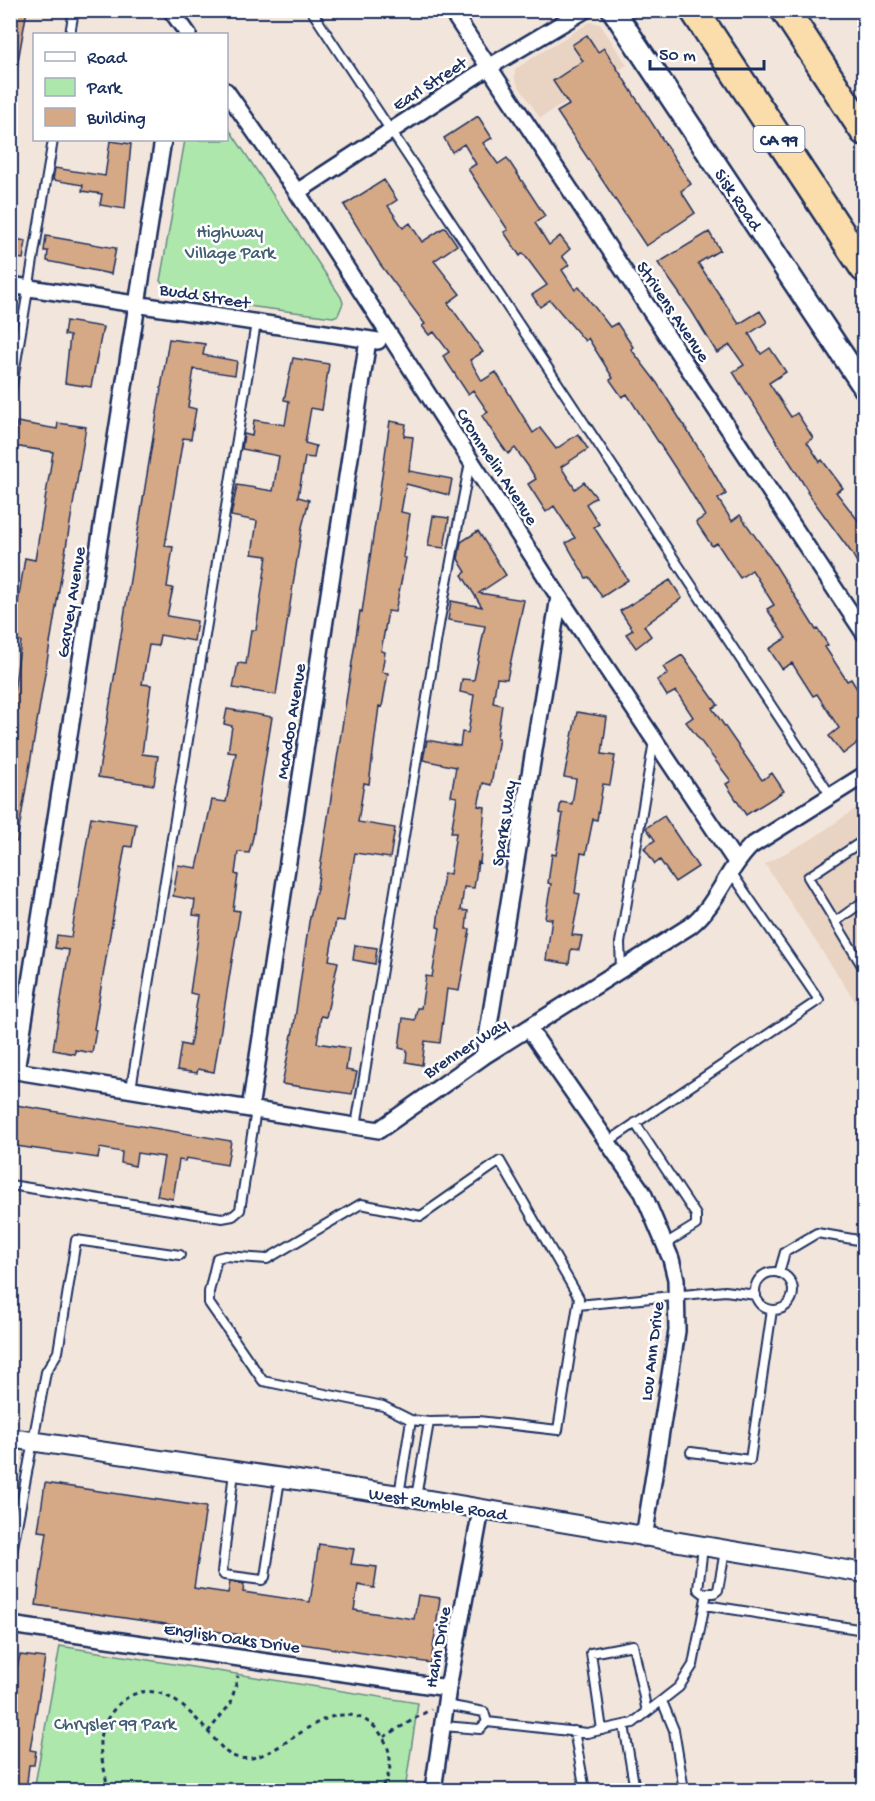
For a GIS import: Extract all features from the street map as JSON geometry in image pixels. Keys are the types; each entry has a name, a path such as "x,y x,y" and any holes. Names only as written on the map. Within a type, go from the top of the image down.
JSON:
{"highway":[{"name":"CA 99","path":"694,10 864,268"},
{"path":"785,10 864,131"}],"main road":[{"name":"Sisk Road","path":"613,10 864,387"}],"street":[{"path":"171,10 183,32"},
{"name":"Strivens Avenue","path":"451,10 864,633"},
{"name":"Earl Street","path":"297,192 489,67 585,10"},
{"name":"Crommelin Avenue","path":"228,94 297,192 559,597 654,738 734,867"},
{"name":"Garvey Avenue","path":"14,1070 163,141"},
{"name":"Budd Street","path":"10,285 394,343"},
{"name":"McAdoo Avenue","path":"253,1109 368,340"},
{"name":"Sparks Way","path":"484,1056 559,597"},
{"name":"Brenner Way","path":"14,1070 379,1130 484,1056 703,916 734,867 752,846 864,775"},
{"name":"Lou Ann Drive","path":"529,1029 643,1193 671,1259 678,1295 677,1330 644,1538"},
{"name":"West Rumble Road","path":"10,1438 407,1497 864,1573"},
{"name":"Hahn Drive","path":"433,1791 448,1688 481,1510"},
{"name":"English Oaks Drive","path":"10,1625 448,1688"}],"lane":[{"path":"70,33 74,10"},
{"path":"311,10 831,796"},
{"path":"10,398 53,141"},
{"path":"131,1089 256,323"},
{"path":"356,1126 440,619 471,459"},
{"path":"621,968 620,944 654,738"},
{"path":"864,840 808,878 864,969"},
{"path":"609,1141 819,1000 734,867"},
{"path":"835,922 864,901"},
{"path":"10,1185 222,1218 233,1216 240,1210 253,1109"},
{"path":"635,1123 696,1215 696,1225 665,1244"},
{"path":"500,1161 579,1298 558,1430 478,1421 411,1420 382,1406 263,1381 209,1303 209,1292 217,1258 225,1256 267,1259 361,1204 421,1216 500,1161"},
{"path":"779,1273 785,1252 817,1233 864,1242"},
{"path":"10,1563 46,1372 58,1352 76,1240 180,1255"},
{"path":"779,1273 789,1280 793,1292 792,1298 784,1308 772,1310 761,1305 756,1289 761,1278 779,1273"},
{"path":"578,1305 725,1292 756,1295"},
{"path":"691,1452 750,1460 772,1310"},
{"path":"407,1497 411,1420"},
{"path":"407,1497 429,1422"},
{"path":"234,1472 222,1572 224,1575 262,1580 266,1576 280,1479"},
{"path":"702,1547 698,1589 707,1593 714,1593 718,1590 725,1551"},
{"path":"487,1722 587,1732 633,1723 679,1688 693,1665 707,1593"},
{"path":"705,1605 864,1630"},
{"path":"602,1730 591,1653 633,1646 648,1712"},
{"path":"662,1701 674,1730 684,1791"},
{"path":"446,1705 484,1712 487,1722"},
{"path":"443,1726 480,1729 487,1722"},
{"path":"624,1725 635,1791"},
{"path":"574,1731 585,1791"}],"path":[{"path":"208,1732 231,1702 238,1676"},
{"path":"107,1791 100,1739 110,1715 126,1698 152,1692 174,1699 188,1709 231,1756 247,1761 262,1756 332,1716 355,1716 364,1720 384,1737 390,1763 388,1775 379,1791"},
{"path":"384,1737 431,1709"}],"shaded area":[{"path":"590,22 600,24 627,65 540,118 515,80 515,69"},
{"path":"864,803 864,1015 765,864 812,839"}],"green space":[{"name":"Highway Village Park","path":"228,128 343,303 338,315 333,317 176,297 160,281 185,141 228,141"},
{"name":"Chrysler 99 Park","path":"60,1646 418,1703 405,1790 34,1790"}],"building":[{"path":"10,10 27,10 17,67 10,67"},
{"path":"587,35 598,52 604,48 691,184 681,191 695,213 646,246 557,112 569,105 553,81 583,61 572,45"},
{"path":"478,116 492,138 483,143 498,164 507,158 545,216 535,223 549,245 560,236 570,249 562,256 569,265 562,270 575,290 579,287 610,327 617,323 633,347 631,349 657,383 708,463 726,494 718,499 732,521 740,515 774,563 816,630 818,629 828,645 825,647 847,681 851,679 864,700 864,738 843,754 829,736 839,728 817,694 813,696 792,663 782,669 769,649 786,638 767,609 774,605 752,570 740,578 717,543 712,546 696,522 705,516 627,394 622,397 610,380 613,378 588,338 585,341 550,300 540,307 532,295 547,285 523,253 520,256 504,232 508,230 468,169 476,164 464,144 452,152 444,138"},
{"path":"110,141 131,144 125,209 100,205 102,194 82,191 83,185 53,180 55,168 105,176"},
{"path":"384,180 397,200 388,206 403,228 410,223 422,242 445,227 457,245 434,261 460,294 448,303 483,352 470,360 482,381 496,372 533,433 540,428 556,449 578,434 588,449 561,467 575,489 584,482 596,497 586,504 599,524 594,527 628,580 602,597 589,577 586,578 566,543 575,538 554,506 546,512 528,484 536,479 528,466 515,448 508,454 500,443 482,416 488,412 473,390 468,394 443,356 449,352 434,332 429,335 422,326 425,324 380,264 344,205"},
{"path":"709,232 720,250 698,263 739,324 760,311 767,322 749,334 761,354 770,348 786,372 769,383 791,417 797,413 813,438 807,442 820,462 822,460 843,488 836,492 864,528 864,575 851,552 807,492 733,372 744,365 730,345 717,353 691,310 658,263"},
{"path":"46,236 116,248 111,274 47,261 48,251 44,251"},
{"path":"10,238 26,241 23,259 10,257"},
{"path":"66,321 103,327 91,387 65,383 70,336 64,335"},
{"path":"169,339 205,344 203,355 237,361 235,375 194,369 188,407 196,409 191,439 183,438 165,546 173,547 167,587 173,588 167,616 197,621 194,641 160,635 158,646 149,645 142,684 151,685 142,754 158,756 154,785 98,777"},
{"path":"293,358 329,364 322,410 311,408 305,443 316,446 314,458 305,457 298,497 309,500 302,527 276,695 233,688 238,663 246,664 251,630 256,630 267,556 252,554 257,521 231,516 237,485 273,491 279,456 242,449 244,434 252,436 254,420 285,425 289,401 284,400"},
{"path":"390,421 406,424 404,436 413,437 409,471 452,479 449,495 406,484 401,512 410,514 403,557 406,558 395,612 388,611 381,651 385,652 382,672 388,673 382,707 379,706 369,784 364,783 358,822 395,828 390,858 355,853 344,921 336,920 329,960 338,962 326,1017 321,1016 317,1043 349,1048 346,1070 357,1072 352,1094 282,1084 294,1025 309,922 317,888 360,611 362,612"},
{"path":"17,422 57,429 58,423 86,427 17,842 10,841 10,697 13,698 21,641 12,639 25,558 35,560 53,452 13,446"},
{"path":"433,516 449,518 444,548 428,546"},
{"path":"478,531 506,575 479,593 524,600 507,679 497,678 493,703 502,705 497,738 499,738 491,785 483,783 478,806 485,807 480,863 478,862 474,888 464,887 461,910 468,911 466,929 470,929 459,991 447,989 440,1043 425,1041 422,1065 406,1062 407,1050 399,1048 403,1018 415,1020 417,1008 421,1008 426,976 432,977 440,928 437,927 444,873 450,874 456,833 451,833 457,797 451,796 456,767 423,760 427,740 460,746 462,732 468,733 474,695 460,692 462,679 474,680 485,626 448,620 451,601 482,607 462,575 466,572 458,559 461,542"},
{"path":"670,580 682,598 644,626 651,636 636,648 626,634 633,630 620,611"},
{"path":"682,655 718,705 712,708 762,780 772,773 784,791 746,815 726,784 731,781 686,722 693,717 676,691 667,696 657,680 668,674 663,667"},
{"path":"227,709 272,717 249,853 238,852 235,874 238,875 233,910 240,911 214,1072 198,1069 197,1073 177,1070 181,1044 190,1046 198,995 190,993 201,916 193,915 195,900 173,896 178,865 197,868 212,800 226,802 236,753 228,752 232,726 224,724"},
{"path":"577,712 607,717 602,754 615,756 610,785 603,784 597,820 593,819 586,854 581,853 575,893 580,894 572,935 582,936 579,950 571,949 569,964 546,960 552,919 545,918 551,884 548,883 552,854 556,855 563,814 559,813 561,802 572,804 576,779 564,777"},
{"path":"664,816 698,867 675,882 660,860 655,864 644,848 655,840 646,828"},
{"path":"91,817 136,824 132,847 125,846 94,1029 96,1030 92,1053 75,1050 75,1054 53,1050 69,950 55,948 57,935 71,937"},
{"path":"355,945 377,948 375,964 353,960"},
{"path":"10,1104 231,1141 227,1165 186,1158 185,1161 179,1160 173,1199 157,1196 164,1157 137,1153 135,1166 121,1163 122,1152 100,1148 98,1158 16,1146 10,1143"},
{"path":"45,1483 206,1507 194,1588 228,1593 230,1582 244,1584 243,1592 310,1602 319,1544 354,1549 351,1564 377,1567 374,1588 358,1585 354,1610 414,1619 418,1595 440,1598 431,1663 36,1605 47,1532 38,1531"},
{"path":"20,1655 45,1658 30,1750 36,1751 34,1765 29,1765 26,1791 10,1791 10,1667 17,1668"}]}
